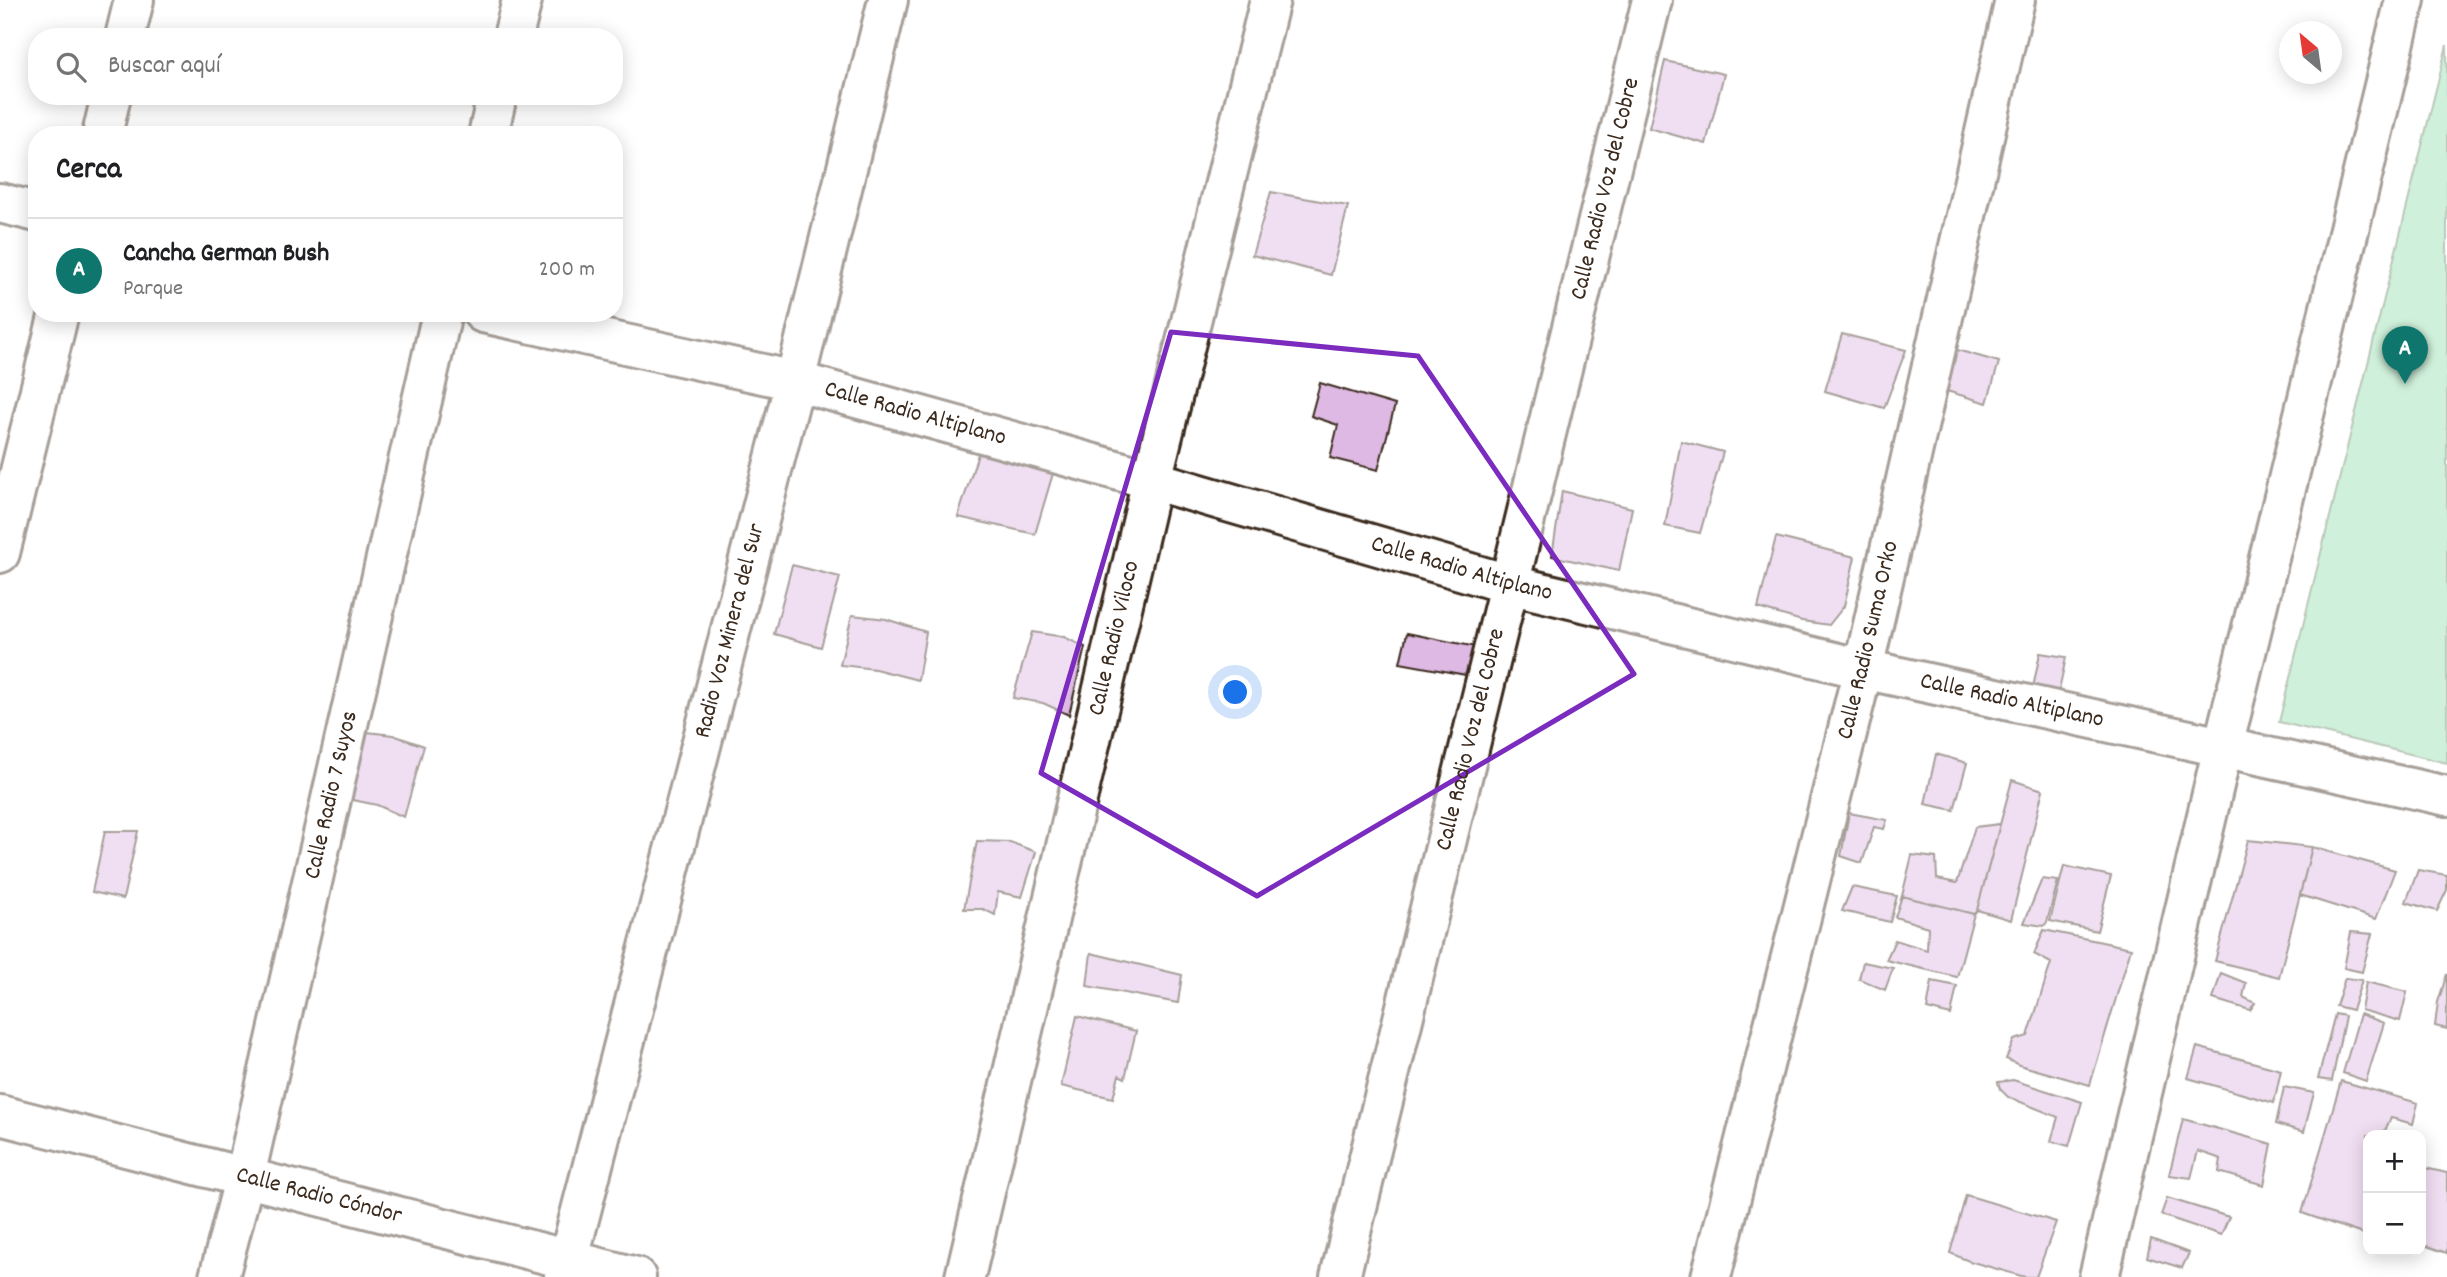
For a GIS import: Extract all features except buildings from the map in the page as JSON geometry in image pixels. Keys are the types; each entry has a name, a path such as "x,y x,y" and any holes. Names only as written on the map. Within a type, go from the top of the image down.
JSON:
{"street":[{"path":"127,28 134,0"},
{"path":"515,28 522,0"},
{"name":"Radio Voz Minera del Sur","path":"566,1269 795,381 888,0"},
{"name":"Calle Radio Viloco","path":"965,1277 1153,480 1270,0"},
{"name":"Calle Radio Voz del Cobre","path":"1340,1277 1652,0"},
{"name":"Calle Radio Suma Orko","path":"1711,1277 1863,669 2015,0"},
{"path":"2099,1277 2223,747 2405,0"},
{"path":"104,126 109,105"},
{"path":"490,126 496,105"},
{"path":"0,203 28,210"},
{"path":"0,553 57,322"},
{"name":"Calle Radio 7 Suyos","path":"219,1277 245,1176 440,322"},
{"name":"Calle Radio Altiplano","path":"524,322 795,381 1153,480 1508,584 1863,669 2447,796"},
{"name":"Calle Radio Cóndor","path":"0,1115 245,1176 566,1269 636,1277"}],"highlighted area":[{"path":"1171,332 1418,356 1634,674 1257,896 1041,773"}],"green space":[{"path":"2447,45 2447,763 2279,722"}],"place":[{"name":"Cancha German Bush","path":"2405,384"}]}
